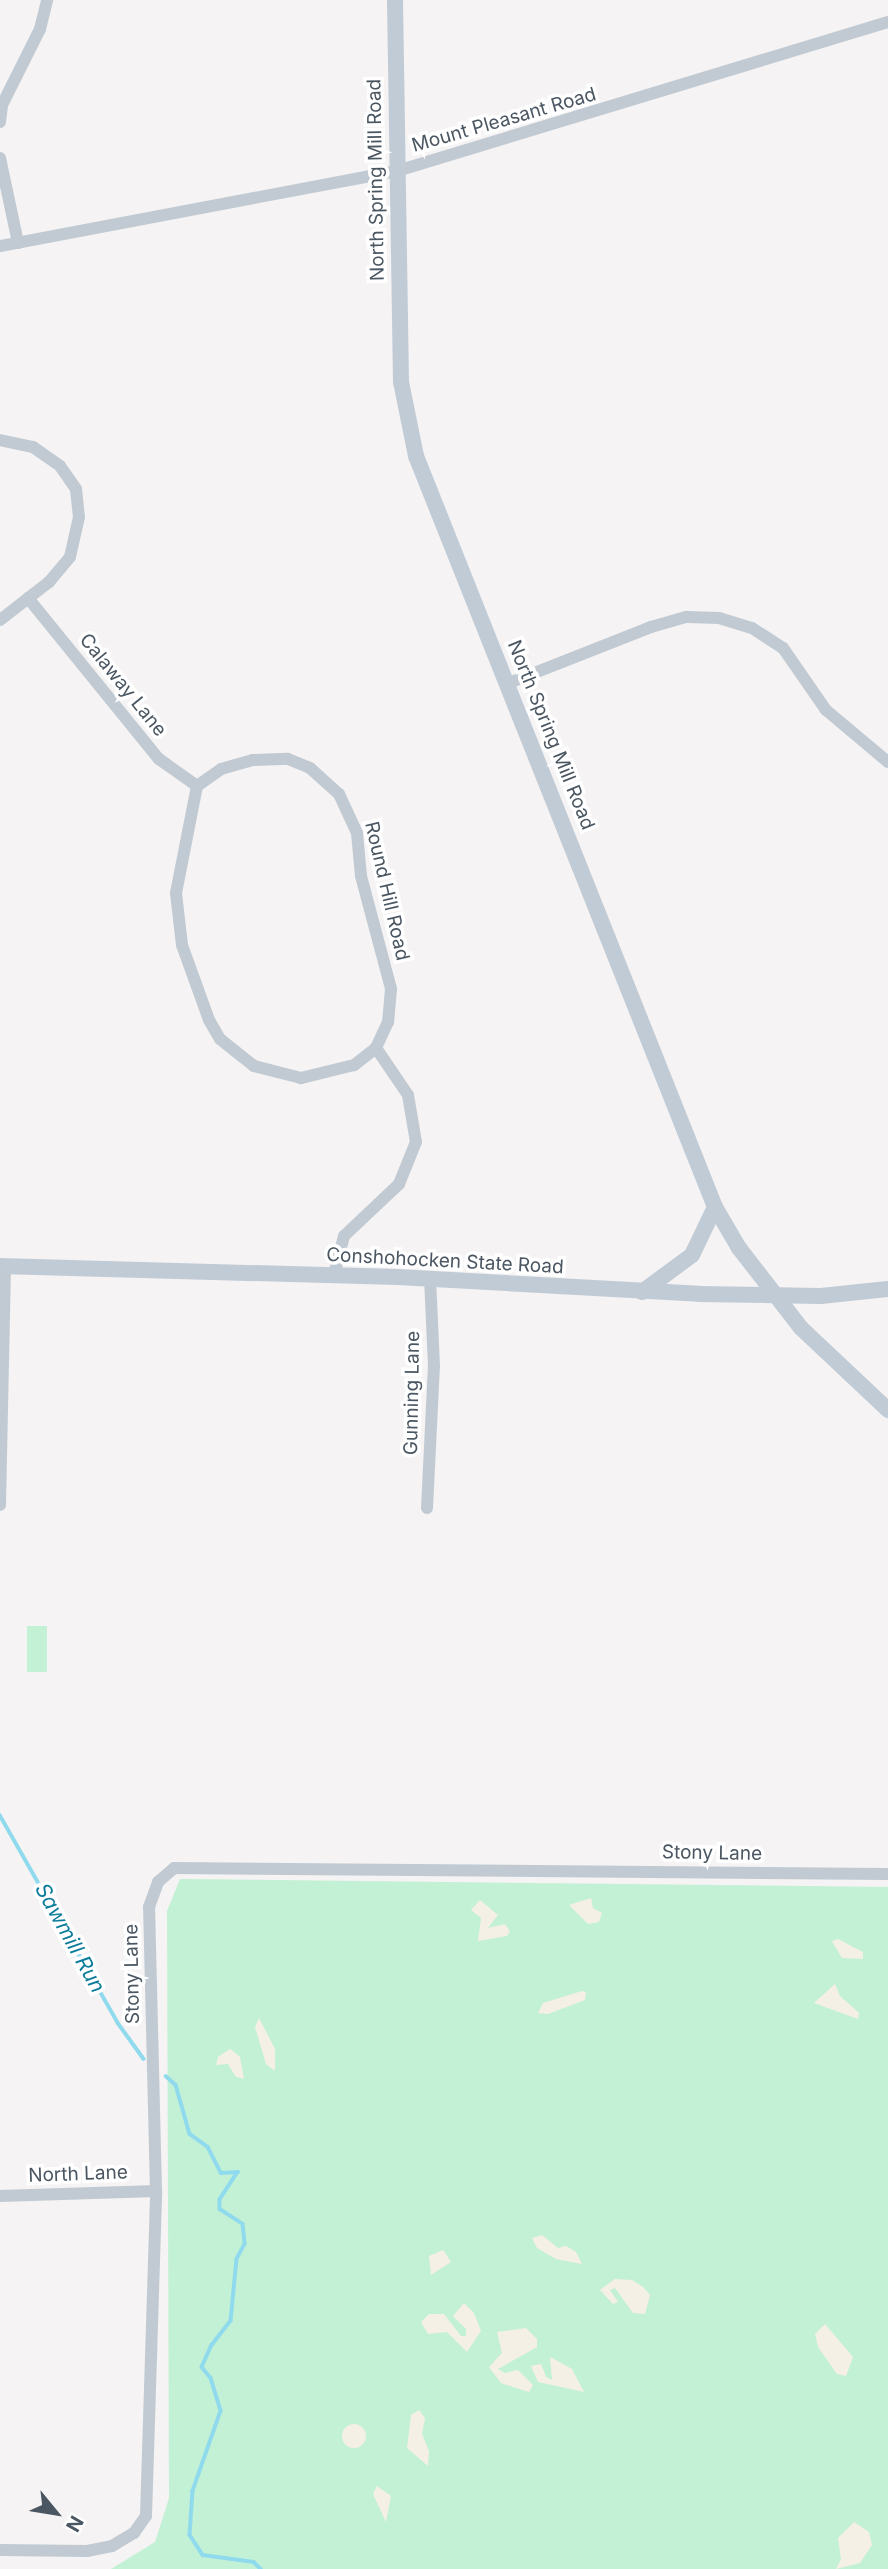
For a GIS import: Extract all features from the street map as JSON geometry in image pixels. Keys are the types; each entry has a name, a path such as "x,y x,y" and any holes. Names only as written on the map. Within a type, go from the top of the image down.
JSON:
{"main road":[{"name":"North Spring Mill Road","path":"395,0 401,382 409,433 715,1208 739,1248 809,1336 888,1410"},
{"path":"642,1292 692,1255 715,1208"},
{"name":"Conshohocken State Road","path":"3,1266 334,1275 642,1292 775,1294 888,1289"}],"street":[{"path":"0,122 2,105 40,29 47,0"},
{"name":"Mount Pleasant Road","path":"0,246 397,171 888,22"},
{"path":"0,158 18,243"},
{"path":"0,440 33,447 60,466 76,489 79,517 70,557 49,582 0,620"},
{"name":"Calaway Lane","path":"28,598 159,759 197,786"},
{"path":"509,683 651,627 687,617 719,618 752,628 783,648 827,710 888,762"},
{"name":"Round Hill Road","path":"197,786 221,769 253,760 288,759 310,768 339,794 357,834 362,876 391,989 388,1022 376,1048"},
{"path":"197,786 176,893 182,945 209,1020 220,1039 254,1066 301,1078 354,1065 376,1048 408,1095 416,1142 399,1184 344,1236 334,1275"},
{"path":"0,1505 3,1266"},
{"name":"Gunning Lane","path":"427,1508 434,1366 430,1279"},
{"name":"Stony Lane","path":"0,2550 87,2551 113,2546 134,2533 146,2516 156,2191 149,1907 158,1882 174,1868 888,1874"},
{"name":"North Lane","path":"0,2196 156,2191"}],"green space":[{"path":"27,1626 47,1626 47,1672 27,1672"},
{"path":"180,1879 888,1887 888,2569 111,2569 155,2542 169,2498 167,1911"}],"sand":[{"path":"591,1898 593,1908 602,1913 599,1922 588,1924 569,1905"},
{"path":"480,1900 498,1915 488,1928 505,1924 510,1931 507,1936 478,1941 481,1918 471,1910"},
{"path":"838,1939 863,1952 863,1959 842,1958 832,1941"},
{"path":"835,1984 840,1996 859,2013 858,2019 814,2003"},
{"path":"586,1992 585,2000 548,2014 538,2013 543,2003"},
{"path":"259,2018 275,2049 275,2071 266,2064 255,2027"},
{"path":"230,2049 240,2057 244,2079 236,2077 228,2064 216,2065 218,2057"},
{"path":"542,2235 558,2248 566,2246 576,2252 582,2264 556,2259 537,2248 532,2238"},
{"path":"443,2250 451,2262 431,2275 429,2256"},
{"path":"615,2279 632,2280 650,2295 645,2314 633,2313 615,2288 610,2290 618,2302 613,2304 600,2290"},
{"path":"464,2303 474,2313 481,2331 467,2352 447,2332 428,2334 421,2322 429,2314 444,2314 461,2336 466,2336 466,2329 453,2316"},
{"path":"825,2324 853,2357 846,2376 837,2374 818,2347 815,2334"},
{"path":"526,2328 537,2339 537,2347 498,2369 505,2373 518,2370 533,2385 529,2392 501,2383 489,2367 502,2353 497,2332"},
{"path":"550,2357 572,2369 584,2392 538,2382 531,2366 541,2364 546,2377 552,2380"},
{"path":"419,2410 425,2418 422,2434 429,2451 428,2466 407,2448 411,2415"},
{"path":"354,2424 363,2427 366,2436 363,2445 354,2448 345,2445 342,2436 345,2427"},
{"path":"377,2486 391,2496 386,2522 373,2494"},
{"path":"854,2522 869,2532 872,2545 860,2563 836,2569 841,2559 838,2538"}],"waterway":[{"name":"Sawmill Run","path":"0,1815 118,2023 144,2059"},
{"name":"Sawmill Run","path":"166,2076 176,2085 190,2134 208,2147 221,2173 238,2172 220,2200 220,2209 243,2224 245,2244 237,2259 231,2321 212,2345 202,2367 211,2378 221,2411 193,2491 190,2535 203,2555 254,2562 261,2569"}]}
